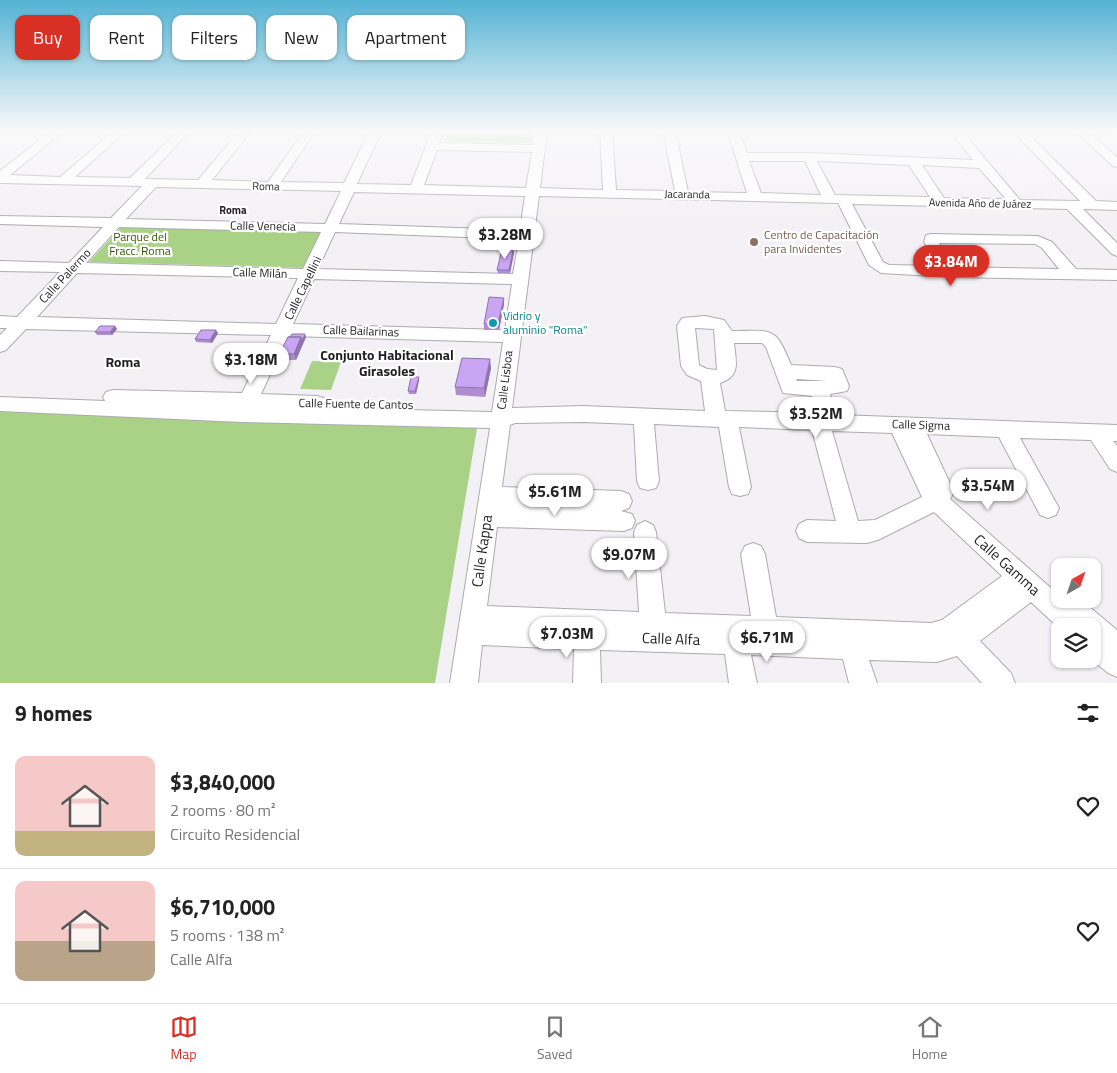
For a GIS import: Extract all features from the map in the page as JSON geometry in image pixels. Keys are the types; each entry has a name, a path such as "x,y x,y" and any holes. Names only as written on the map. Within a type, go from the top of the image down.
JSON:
{"street":[{"path":"0,178 20,162"},
{"path":"63,181 85,162"},
{"path":"133,184 155,162"},
{"path":"201,185 221,162"},
{"path":"271,186 288,162"},
{"name":"Calle Capellini","path":"245,408 362,162"},
{"path":"416,189 426,162"},
{"path":"532,191 536,162"},
{"path":"608,162 610,193"},
{"path":"675,162 682,194"},
{"path":"744,162 755,196"},
{"path":"811,162 879,267 892,271 1117,275"},
{"path":"913,162 982,164 1016,203"},
{"path":"913,162 940,202"},
{"path":"1049,162 1092,205"},
{"name":"Roma","path":"0,178 133,184 532,191"},
{"name":"Calle Palermo","path":"0,346 151,184"},
{"name":"Jacaranda","path":"532,191 836,199"},
{"name":"Calle Lisboa","path":"506,414 511,336 532,191"},
{"name":"Avenida Año de Juárez","path":"836,199 1117,206"},
{"path":"1071,205 1117,251"},
{"name":"Calle Venecia","path":"0,220 526,235"},
{"path":"951,272 931,242 931,238 1038,240 1047,245 1073,274"},
{"name":"Calle Milán","path":"0,266 519,279"},
{"name":"Calle Bailarinas","path":"0,322 511,336"},
{"path":"686,323 718,323 722,327 726,373 717,377 709,375 697,373 690,366 686,323"},
{"path":"724,337 756,337 770,340 774,344 785,372 830,372 836,376 840,386 818,389 850,532"},
{"path":"709,375 740,486"},
{"name":"Calle Fuente de Cantos","path":"0,392 245,408"},
{"name":"Calle Fuente de Cantos","path":"0,404 506,414"},
{"name":"Calle Sigma","path":"506,414 561,413 722,418 1117,433"},
{"name":"Calle Kappa","path":"464,683 488,506 506,414"},
{"path":"643,416 648,481"},
{"name":"Calle Gamma","path":"906,424 924,482 936,500 1066,618"},
{"name":"Calle Gamma","path":"906,424 938,485 949,500 1051,589"},
{"path":"1004,428 1048,508"},
{"path":"1096,432 1117,463"},
{"path":"807,531 867,532 878,530 936,500"},
{"path":"488,506 630,518 652,625"},
{"path":"753,554 766,630"},
{"name":"Calle Alfa","path":"472,625 587,636 766,630 922,636 940,634 949,630 1026,582"},
{"name":"Calle Alfa","path":"472,625 652,625 736,642 938,649 947,648 960,640 1026,582"},
{"name":"Calle Gamma","path":"1072,608 1117,647"},
{"path":"587,636 587,683"},
{"path":"960,640 1001,683"},
{"path":"736,642 743,683"},
{"path":"852,646 863,683"},
{"path":"1101,650 1117,664"}],"green space":[{"name":"Parque del Fracc. Roma","path":"124,224 328,229 308,268 89,262"},
{"path":"312,361 341,362 331,390 300,389"},
{"path":"0,410 477,428 435,683 0,683"}],"building":[{"path":"502,249 513,250 509,270 497,270"},
{"path":"489,297 504,298 498,324 484,324"},
{"path":"100,326 115,326 110,332 95,332"},
{"path":"201,330 216,330 210,340 195,339"},
{"path":"292,334 305,334 303,340 301,337 290,337"},
{"path":"288,337 301,337 294,354 279,354"},
{"path":"462,358 490,359 484,388 455,387"},
{"path":"411,377 419,377 415,391 408,391"}],"place":[{"name":"Centro de Capacitación para Invidentes","path":"754,242"},
{"name":"Vidrio y aluminio \"Roma\"","path":"493,323"}],"district":[{"name":"Roma","path":"233,210"},
{"name":"Roma","path":"123,362"},
{"name":"Conjunto Habitacional Girasoles","path":"387,364"}]}
